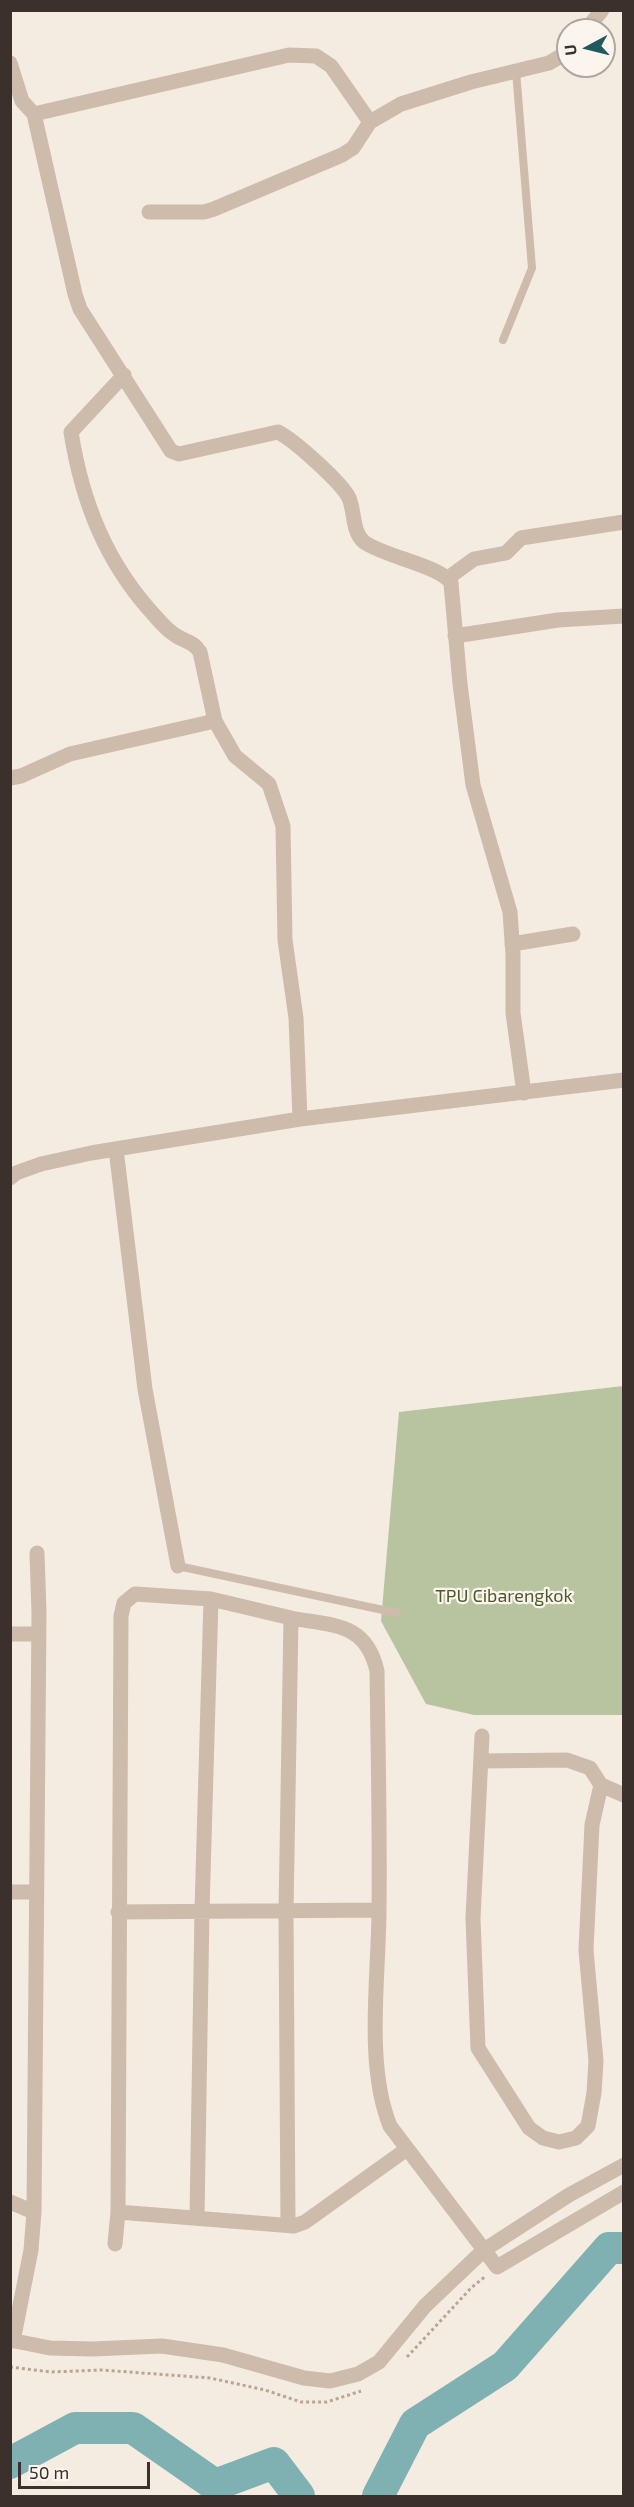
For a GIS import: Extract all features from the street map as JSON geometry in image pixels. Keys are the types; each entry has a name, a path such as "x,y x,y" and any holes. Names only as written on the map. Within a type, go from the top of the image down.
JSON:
{"street":[{"path":"34,114 224,69 289,55 305,54 324,59 331,66 370,122"},
{"path":"149,212 204,212 266,189 353,148 370,122 400,104 549,63 556,59"},
{"path":"10,63 22,101 34,114 80,309 173,453 184,453 278,432 296,445 341,486 349,498 357,531 362,540 404,561 438,571 448,578 454,596 455,636 473,785 510,912 513,944 513,1013 524,1093"},
{"path":"124,375 71,432 82,485 99,536 119,572 142,603 167,630 196,644 200,652 215,721 236,756 268,784 283,826 285,940 296,1018 300,1119"},
{"path":"448,578 474,559 506,553 521,538 624,522"},
{"path":"455,636 558,620 624,616"},
{"path":"10,778 21,776 70,754 215,721"},
{"path":"513,944 573,934"},
{"path":"12,1172 116,1149 300,1119 624,1080"},
{"path":"116,1149 145,1389 178,1566"},
{"path":"37,1554 39,1634 34,2212 31,2250 12,2341 50,2348 162,2346 223,2355 304,2378 330,2381 358,2374 379,2362 425,2306 484,2250 568,2195 624,2165"},
{"path":"115,2244 118,2212 121,1616 124,1603 135,1594 211,1599 351,1630 361,1636 374,1657 377,1671 380,1910 376,2063 383,2109 390,2126 496,2267 624,2192"},
{"path":"197,2218 202,1910 211,1599"},
{"path":"288,2225 286,1912 291,1618"},
{"path":"10,1635 39,1634"},
{"path":"482,1736 473,1918 478,2048 530,2128 543,2138 559,2142 576,2138 588,2126 594,2093 596,2061 586,1950 592,1825 601,1785"},
{"path":"482,1761 567,1760 590,1768 601,1785 624,1795"},
{"path":"10,1892 36,1892"},
{"path":"118,1912 380,1910"},
{"path":"118,2212 288,2225 305,2222 407,2149"},
{"path":"10,2202 34,2212"}],"lane":[{"path":"503,340 532,268 516,71"},
{"path":"178,1566 397,1613"}],"green space":[{"name":"TPU Cibarengkok","path":"623,1386 623,1715 474,1715 426,1704 381,1621 399,1412"}],"waterway":[{"path":"378,2496 415,2424 505,2366 609,2248 624,2248"},
{"path":"10,2463 75,2428 133,2428 215,2485 274,2463 299,2496"}]}
